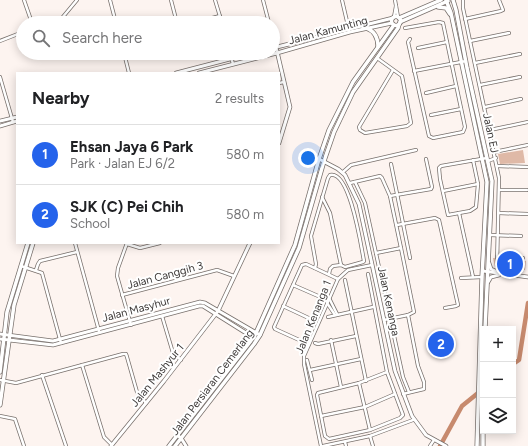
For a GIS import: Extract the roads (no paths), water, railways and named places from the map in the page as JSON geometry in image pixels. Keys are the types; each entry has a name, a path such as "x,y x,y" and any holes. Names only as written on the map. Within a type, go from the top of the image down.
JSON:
{"main road":[{"path":"433,5 437,0"},
{"path":"433,5 441,0"},
{"path":"393,24 397,19 449,0"},
{"name":"Jalan EJ","path":"449,0 487,182 482,271 481,362"},
{"name":"Jalan EJ","path":"449,0 456,10 492,181 485,326"},
{"path":"433,5 446,8 452,19"},
{"path":"393,24 397,19"},
{"name":"Jalan Persiaran Cemerlang","path":"169,446 179,437 260,335 299,248 334,132 353,92 398,28 397,19"},
{"name":"Jalan Persiaran Cemerlang","path":"175,446 179,437 256,333 296,246 319,160 329,130 349,90 393,24"},
{"path":"366,28 371,30 376,35 378,48"},
{"path":"0,372 2,339 5,335 8,306 28,244"},
{"path":"0,405 1,381 14,305 33,244"},
{"path":"476,445 480,408"},
{"path":"482,434 483,446"}],"street":[{"path":"24,0 30,16"},
{"path":"64,16 78,0"},
{"path":"110,0 114,16"},
{"path":"171,0 175,16"},
{"path":"216,0 220,16"},
{"path":"263,0 267,16"},
{"path":"342,0 350,32"},
{"path":"395,0 397,19"},
{"path":"463,0 465,19 496,158 500,190 497,265"},
{"path":"465,19 503,10 499,0"},
{"name":"Jalan Kamunting","path":"280,45 349,28 397,19"},
{"path":"405,28 439,22 443,24 465,129 464,132 432,138 428,134 408,42 410,39"},
{"name":"Jalan Kamunting","path":"280,52 366,28 393,24"},
{"path":"470,41 509,33"},
{"path":"0,40 16,34"},
{"path":"418,48 447,42"},
{"path":"475,64 520,54"},
{"path":"376,58 402,76 411,123 407,126 366,134 360,130 359,127 393,70"},
{"path":"126,60 129,72"},
{"path":"182,72 228,60"},
{"path":"232,60 233,64"},
{"name":"Jalan Kamunting","path":"203,72 249,60"},
{"path":"279,60 290,108 280,137"},
{"path":"414,71 466,62"},
{"path":"0,77 13,122"},
{"path":"480,85 520,77"},
{"path":"280,83 284,82"},
{"path":"426,93 456,86"},
{"path":"484,107 521,99"},
{"path":"432,115 461,109"},
{"path":"0,121 16,117"},
{"path":"0,126 16,121"},
{"path":"490,130 528,122"},
{"path":"494,152 528,145"},
{"path":"343,172 351,165 416,150"},
{"path":"473,160 478,184 476,207 472,210 448,215 438,170 440,167 473,160 487,160 496,158"},
{"path":"390,196 431,189 432,187 426,159"},
{"name":"Jalan Kenanga","path":"319,160 324,161 343,172 347,177 360,208 394,371 413,420 424,434 446,446"},
{"path":"391,164 410,258"},
{"path":"497,166 528,167"},
{"path":"315,268 316,265 311,236 328,177 331,174 342,181 353,209 364,262 345,267 341,265 332,267 329,274"},
{"path":"350,184 380,176 390,196 414,311 413,314 384,320"},
{"path":"355,182 365,203 403,378 409,392"},
{"path":"443,192 478,184"},
{"path":"500,190 527,190"},
{"path":"322,197 330,213 341,265"},
{"path":"459,213 473,277"},
{"path":"499,213 528,214"},
{"path":"397,225 435,218 438,220 458,305 445,308"},
{"path":"489,235 521,236"},
{"path":"75,244 100,333"},
{"path":"127,244 118,271 118,278 131,325"},
{"path":"130,244 140,248 156,244"},
{"name":"Jalan Mashyur 1","path":"111,446 217,313 250,244"},
{"path":"370,253 402,248"},
{"path":"36,270 40,261 77,252"},
{"path":"497,257 523,258"},
{"path":"488,259 491,269 504,274"},
{"path":"308,344 274,328 283,306 303,264 338,278"},
{"name":"Jalan Kenanga 1","path":"322,446 304,360 308,344 338,278 348,270 372,265"},
{"path":"21,266 42,273 60,341"},
{"name":"Jalan Canggih 3","path":"122,295 216,270 235,277"},
{"path":"482,271 528,277"},
{"path":"368,274 373,307 387,372 403,412 402,416 370,430 328,439 325,436 321,416 317,395 319,392 360,383 387,372"},
{"path":"487,286 491,277 504,274"},
{"path":"461,278 482,277"},
{"path":"345,280 366,381"},
{"path":"293,285 325,300"},
{"path":"329,298 336,314"},
{"name":"Jalan Masyhur","path":"60,341 130,320 200,302 205,303 257,340"},
{"path":"327,303 336,314"},
{"name":"Jalan Masyhur","path":"9,338 60,341 100,333 199,306 203,306 260,335"},
{"path":"283,306 315,321"},
{"path":"328,317 373,307"},
{"path":"403,394 424,389 424,382 418,366 408,315"},
{"path":"162,316 173,352 181,360"},
{"path":"0,334 9,338"},
{"path":"315,343 318,344 331,340 356,336"},
{"path":"2,339 9,338"},
{"path":"331,340 341,387"},
{"path":"1,381 16,382 126,354 137,392 146,403"},
{"path":"310,370 361,359"},
{"path":"308,360 312,380"},
{"path":"82,365 104,437 111,446"},
{"path":"42,375 66,446"},
{"path":"360,383 370,430"},
{"path":"321,416 365,407 395,394"},
{"path":"0,416 15,419 24,446"},
{"path":"322,446 370,436 413,420"},
{"path":"370,436 373,446"},
{"path":"179,437 186,446"},
{"path":"430,446 434,440"},
{"path":"345,442 346,446"}],"waterway":[{"path":"516,362 519,360 528,303"},
{"path":"440,446 462,406 480,391"}],"place":[{"name":"Ehsan Jaya 6 Park","path":"510,264"},
{"name":"SJK (C) Pei Chih","path":"441,344"}]}
